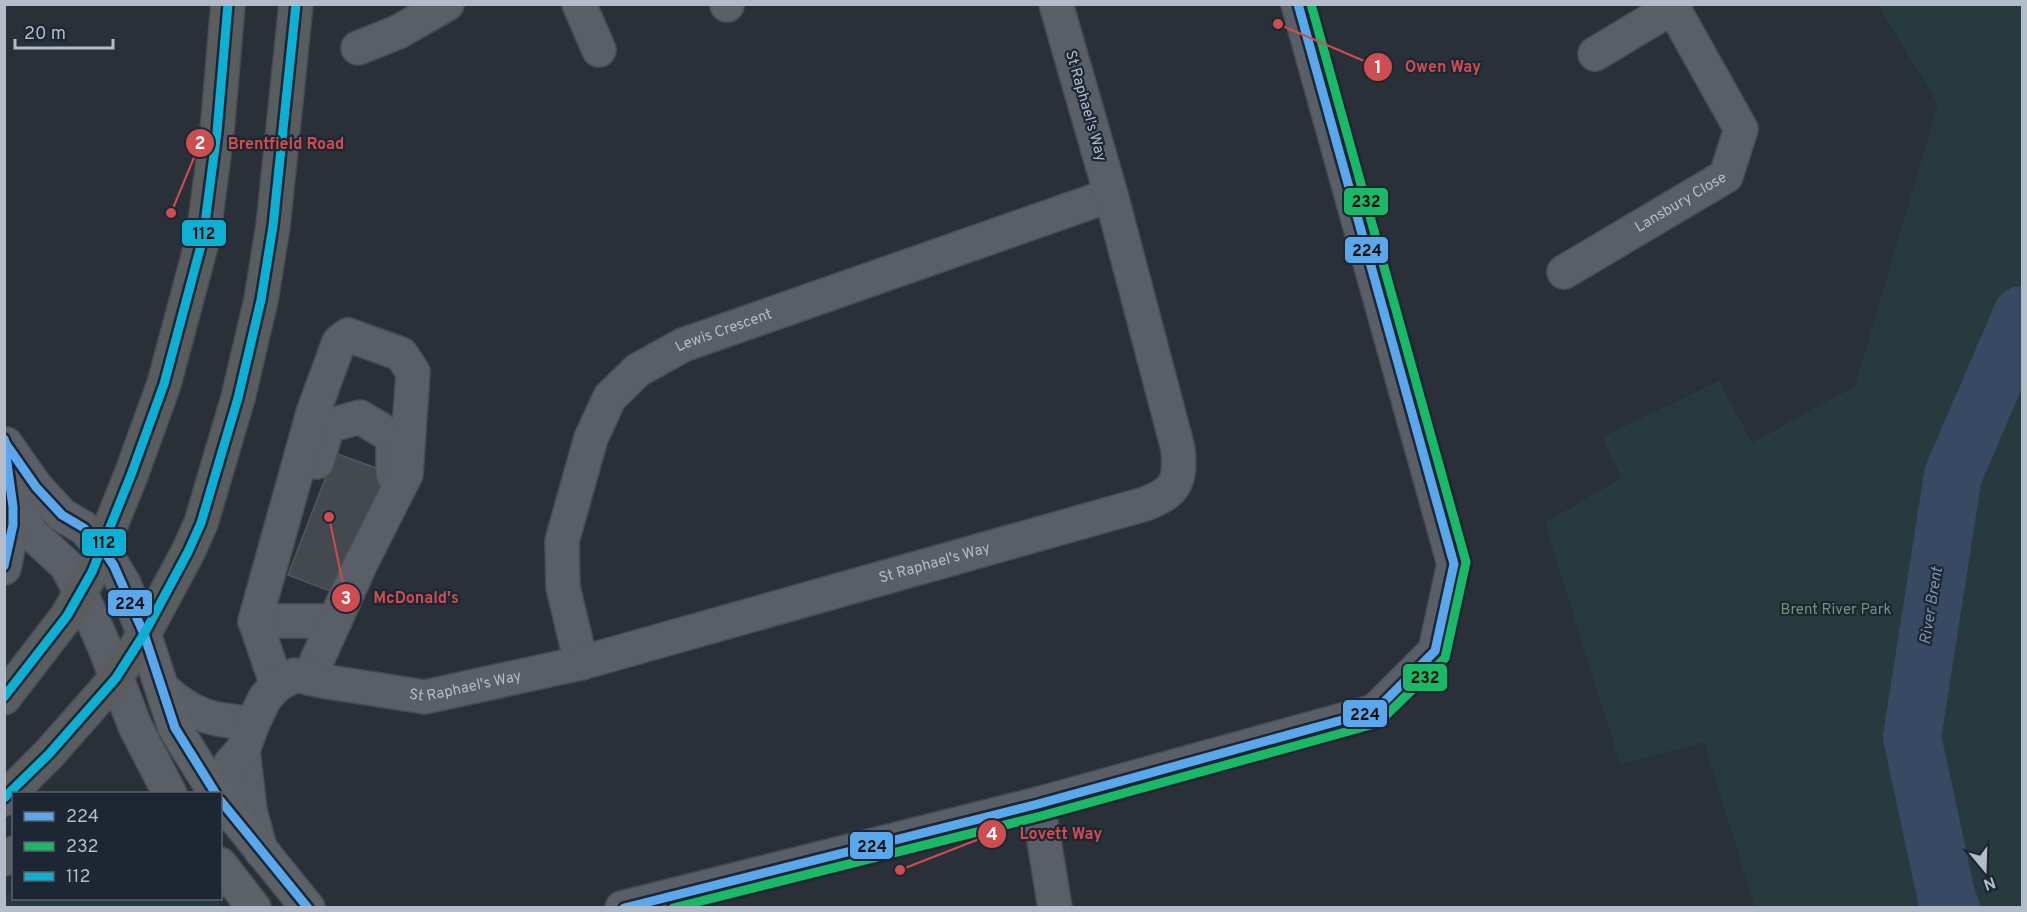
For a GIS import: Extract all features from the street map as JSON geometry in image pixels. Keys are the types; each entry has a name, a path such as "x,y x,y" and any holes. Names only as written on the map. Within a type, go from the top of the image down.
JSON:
{"highway":[{"path":"8,690 67,616 81,593 103,549 164,384 203,238 217,132 228,4"},
{"path":"4,799 49,754 116,678 144,634 189,552 201,523 238,398 261,300 273,226 296,4"}],"main road":[{"path":"144,634 175,728 215,792"},
{"path":"222,802 308,908"},
{"path":"222,862 254,908"}],"street":[{"path":"358,48 398,32 447,4"},
{"path":"579,4 599,50"},
{"name":"St Raphael's Way","path":"277,685 295,675 425,697 582,663 1134,507 1166,495 1180,472 1178,449 1111,195 1056,4"},
{"path":"622,908 1038,804 1375,711 1435,651 1454,564 1298,4"},
{"path":"1595,54 1672,6"},
{"name":"Lansbury Close","path":"1564,272 1726,176 1741,129 1672,6"},
{"name":"Lewis Crescent","path":"582,663 563,587 562,541 591,438 610,397 638,370 683,345 1111,195"},
{"path":"216,792 248,736 265,698 277,685 255,621 313,413 339,342 348,335 401,354 413,372 406,474 361,563 309,678"},
{"path":"272,559 313,474 321,448 374,426 393,437 394,471 361,563"},
{"path":"5,441 36,487 62,515 84,528 103,549 124,584 144,634"},
{"path":"4,568 13,525 12,492 5,441"},
{"path":"12,492 31,533 66,565 81,593 135,726 169,792"},
{"path":"255,621 335,621"},
{"path":"163,689 189,710 233,722 248,736 250,811 261,851"},
{"path":"1038,804 1055,908"}],"green space":[{"name":"Brent River Park","path":"1878,5 2022,5 2022,907 1755,907 1704,742 1620,764 1545,523 1621,478 1602,437 1719,381 1752,443 1855,386 1938,104"},
{"path":"12,892 12,900 217,900 221,907 5,907 5,897"}],"building":[{"path":"335,453 387,472 341,595 288,575"}],"waterway":[{"name":"River Brent","path":"1951,908 1948,904 1912,737 1953,475 2022,315"}],"transit line":[{"name":"112","path":"4,697 67,616 92,572 164,384 203,238 217,132 228,4"},
{"name":"112","path":"4,798 49,754 116,678 144,634 201,523 238,398 261,300 273,226 296,4"},
{"name":"224","path":"624,908 1038,804 1375,711 1435,651 1454,564 1298,4"},
{"name":"232","path":"673,908 1041,816 1378,723 1445,658 1466,562 1311,4"},
{"name":"224","path":"4,439 36,487 62,515 84,528 103,549 114,566 144,634 175,728 215,792"},
{"name":"224","path":"4,441 13,507 13,525 4,566"},
{"name":"224","path":"222,802 308,908"}],"place":[{"name":"Owen Way","path":"1278,24"},
{"name":"Brentfield Road","path":"171,213"},
{"name":"McDonald's","path":"329,517"},
{"name":"Lovett Way","path":"900,870"}]}
